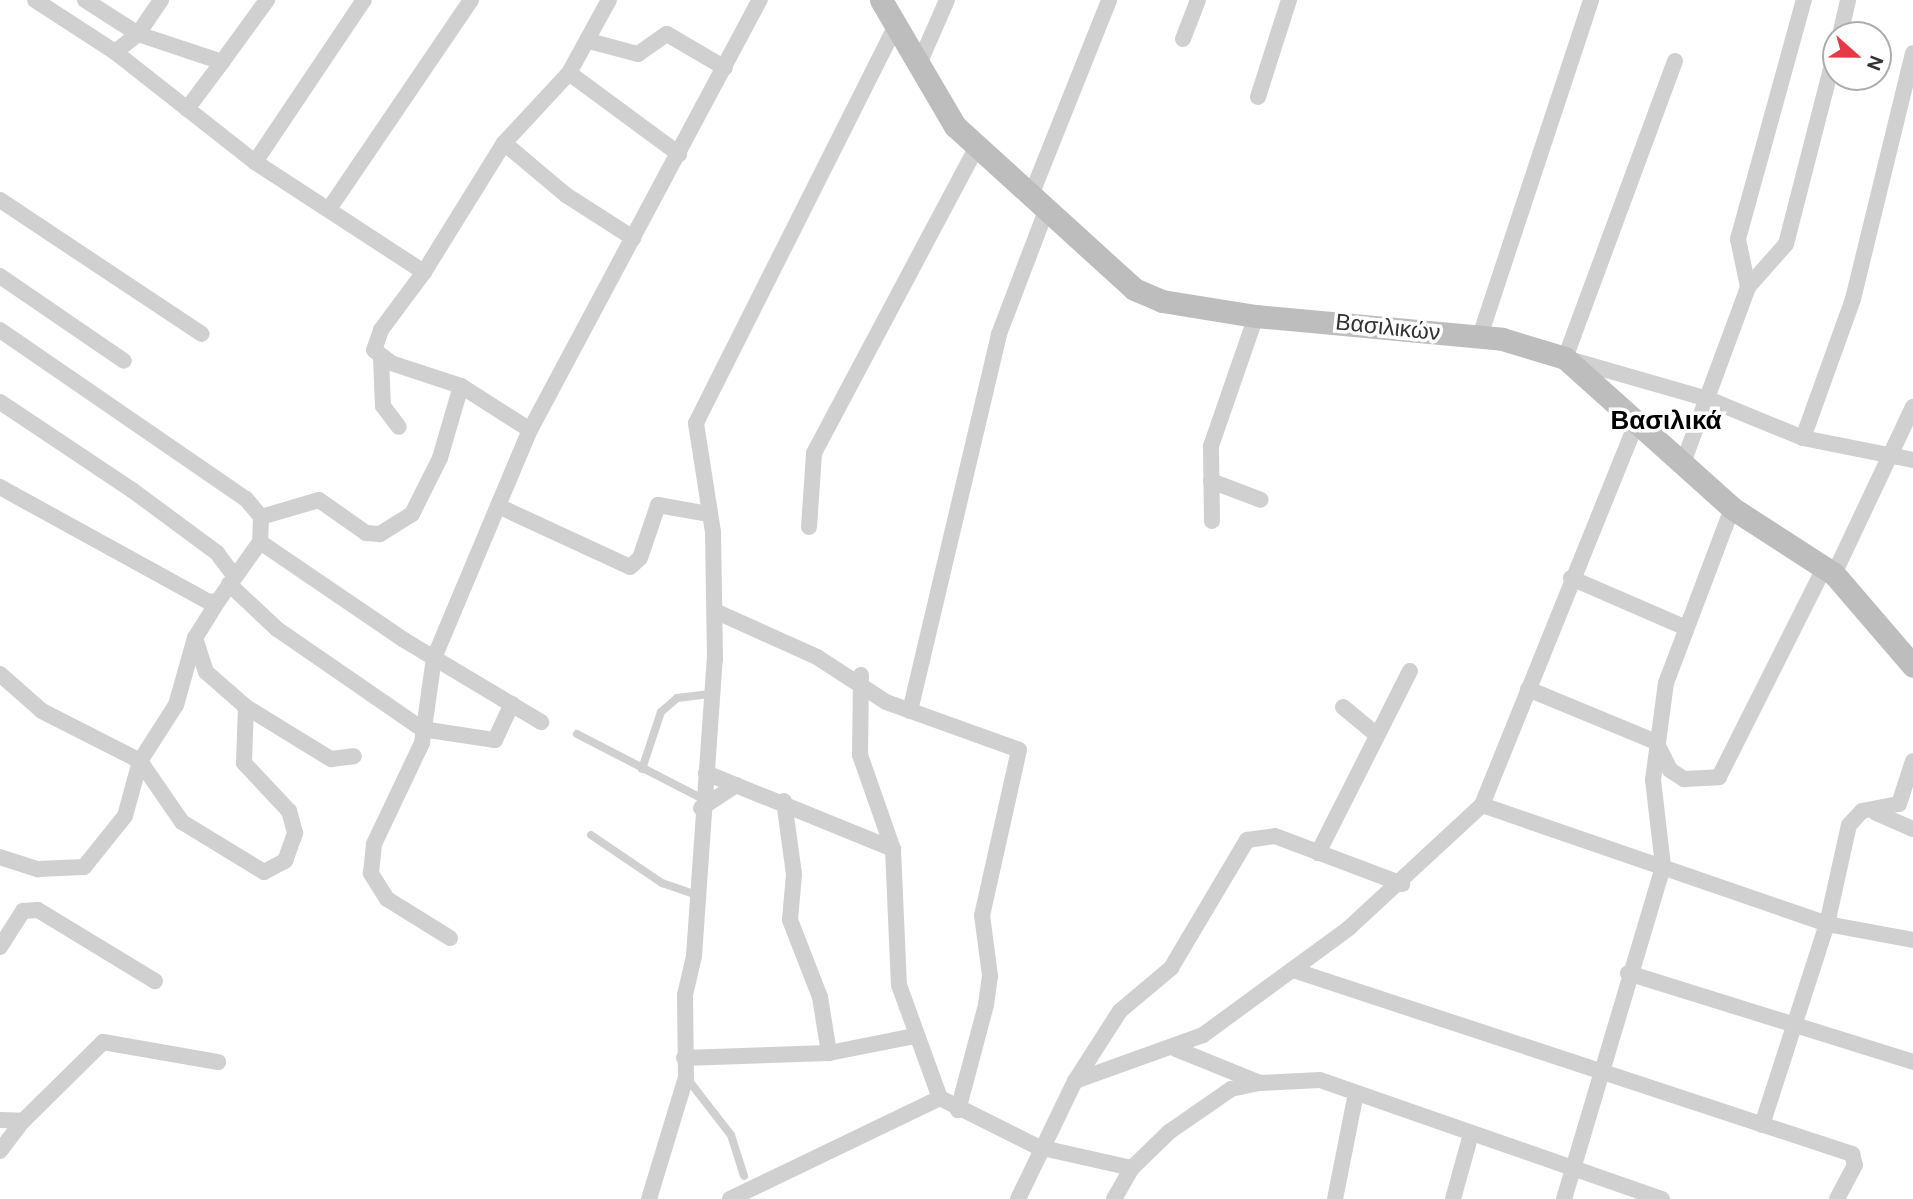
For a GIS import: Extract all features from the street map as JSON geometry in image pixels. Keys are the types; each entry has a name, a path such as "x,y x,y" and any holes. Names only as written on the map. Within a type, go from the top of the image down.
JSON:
{"street":[{"path":"35,0 115,52 255,162 424,272"},
{"path":"53,13 65,0"},
{"path":"85,0 138,34 222,62"},
{"path":"115,52 138,34 161,0"},
{"path":"187,110 267,0"},
{"path":"255,162 364,0"},
{"path":"329,209 471,0"},
{"path":"399,427 383,406 380,357 376,340 424,272 505,143 569,73 610,0"},
{"path":"450,939 387,899 371,873 374,844 418,758 434,658 530,430 760,0"},
{"name":"Βασιλικών","path":"880,0 897,23 955,126 976,148 1039,201 1134,289 1162,301 1256,316 1480,336 1565,358 1731,508 1829,571 1913,666"},
{"path":"919,64 947,0"},
{"path":"910,711 996,345 1039,201 1109,0"},
{"path":"1183,39 1198,0"},
{"path":"1258,97 1289,0"},
{"path":"1480,336 1591,0"},
{"path":"1748,286 1738,239 1804,0"},
{"path":"1843,21 1848,0"},
{"path":"649,1199 686,1077 684,1058 717,612 699,408 802,219 897,23"},
{"path":"589,41 638,54 667,34 725,68"},
{"path":"1803,438 1853,299 1913,54"},
{"path":"1675,61 1565,358 1708,399 1803,438 1913,460"},
{"path":"569,73 679,154"},
{"path":"1683,463 1748,286 1786,244 1825,91"},
{"path":"505,143 566,195 633,238"},
{"path":"809,527 814,453 976,148"},
{"path":"0,200 202,334"},
{"path":"0,276 124,361"},
{"path":"1212,521 1211,446 1256,316"},
{"path":"0,330 191,458 261,516"},
{"path":"380,357 461,386 530,430"},
{"path":"261,516 319,499 366,533 395,526 427,490 461,386"},
{"path":"1528,689 1656,742 1670,770 1684,779 1718,776 1893,454 1913,407"},
{"path":"4,410 132,490 217,553 230,579 277,629 422,729 495,740 512,704"},
{"path":"1075,1081 1176,1049 1293,970 1402,884 1482,805 1571,578 1636,424"},
{"path":"1211,481 1261,500"},
{"path":"0,487 179,590 218,601"},
{"path":"498,506 630,567 640,558 658,505 709,514"},
{"path":"1564,1199 1602,1075 1628,973 1663,866 1653,806 1656,742 1682,626 1731,508"},
{"path":"0,857 38,869 84,867 125,816 140,761 176,705 195,638 230,579 260,542 261,516"},
{"path":"260,542 434,658 541,722"},
{"path":"1571,578 1682,626"},
{"path":"717,612 817,657 910,711 1019,750 982,915 987,995 958,1110"},
{"path":"195,638 206,672 246,707 331,759 354,756"},
{"path":"1318,853 1410,671"},
{"path":"0,674 42,711 140,761 182,822 272,872 285,861 295,833 289,811 244,763 246,707"},
{"path":"860,682 860,755 893,849 895,947 915,1036 940,1098 958,1110 1038,1147 1132,1168"},
{"path":"1343,707 1377,735"},
{"path":"1874,812 1899,804 1913,761"},
{"path":"706,773 784,802 893,849"},
{"path":"702,804 736,785"},
{"path":"784,802 794,874 790,920 820,997 828,1053"},
{"path":"1482,805 1827,924 1913,940"},
{"path":"1762,1125 1797,1024 1827,924 1849,825 1862,811 1874,812 1913,829"},
{"path":"1018,1199 1038,1147 1114,1019 1171,968 1247,841 1275,836 1402,884"},
{"path":"0,947 23,911 38,910 155,981"},
{"path":"1293,970 1602,1075 1852,1154 1855,1165 1837,1199"},
{"path":"1628,973 1913,1062"},
{"path":"684,1058 828,1053 915,1036"},
{"path":"0,1151 23,1121 103,1042 218,1062"},
{"path":"1176,1049 1260,1083"},
{"path":"1114,1199 1132,1168 1169,1132 1231,1089 1260,1083 1320,1080 1662,1199"},
{"path":"1335,1199 1356,1093"},
{"path":"730,1199 940,1098"},
{"path":"0,1120 23,1121"},
{"path":"1453,1199 1471,1134"}],"lane":[{"path":"642,769 662,712 677,698 710,694"},
{"path":"577,734 702,804"},
{"path":"591,835 662,883 696,895"},
{"path":"686,1077 731,1135 744,1176"}],"district":[{"name":"Βασιλικά","path":"1666,421"}]}
